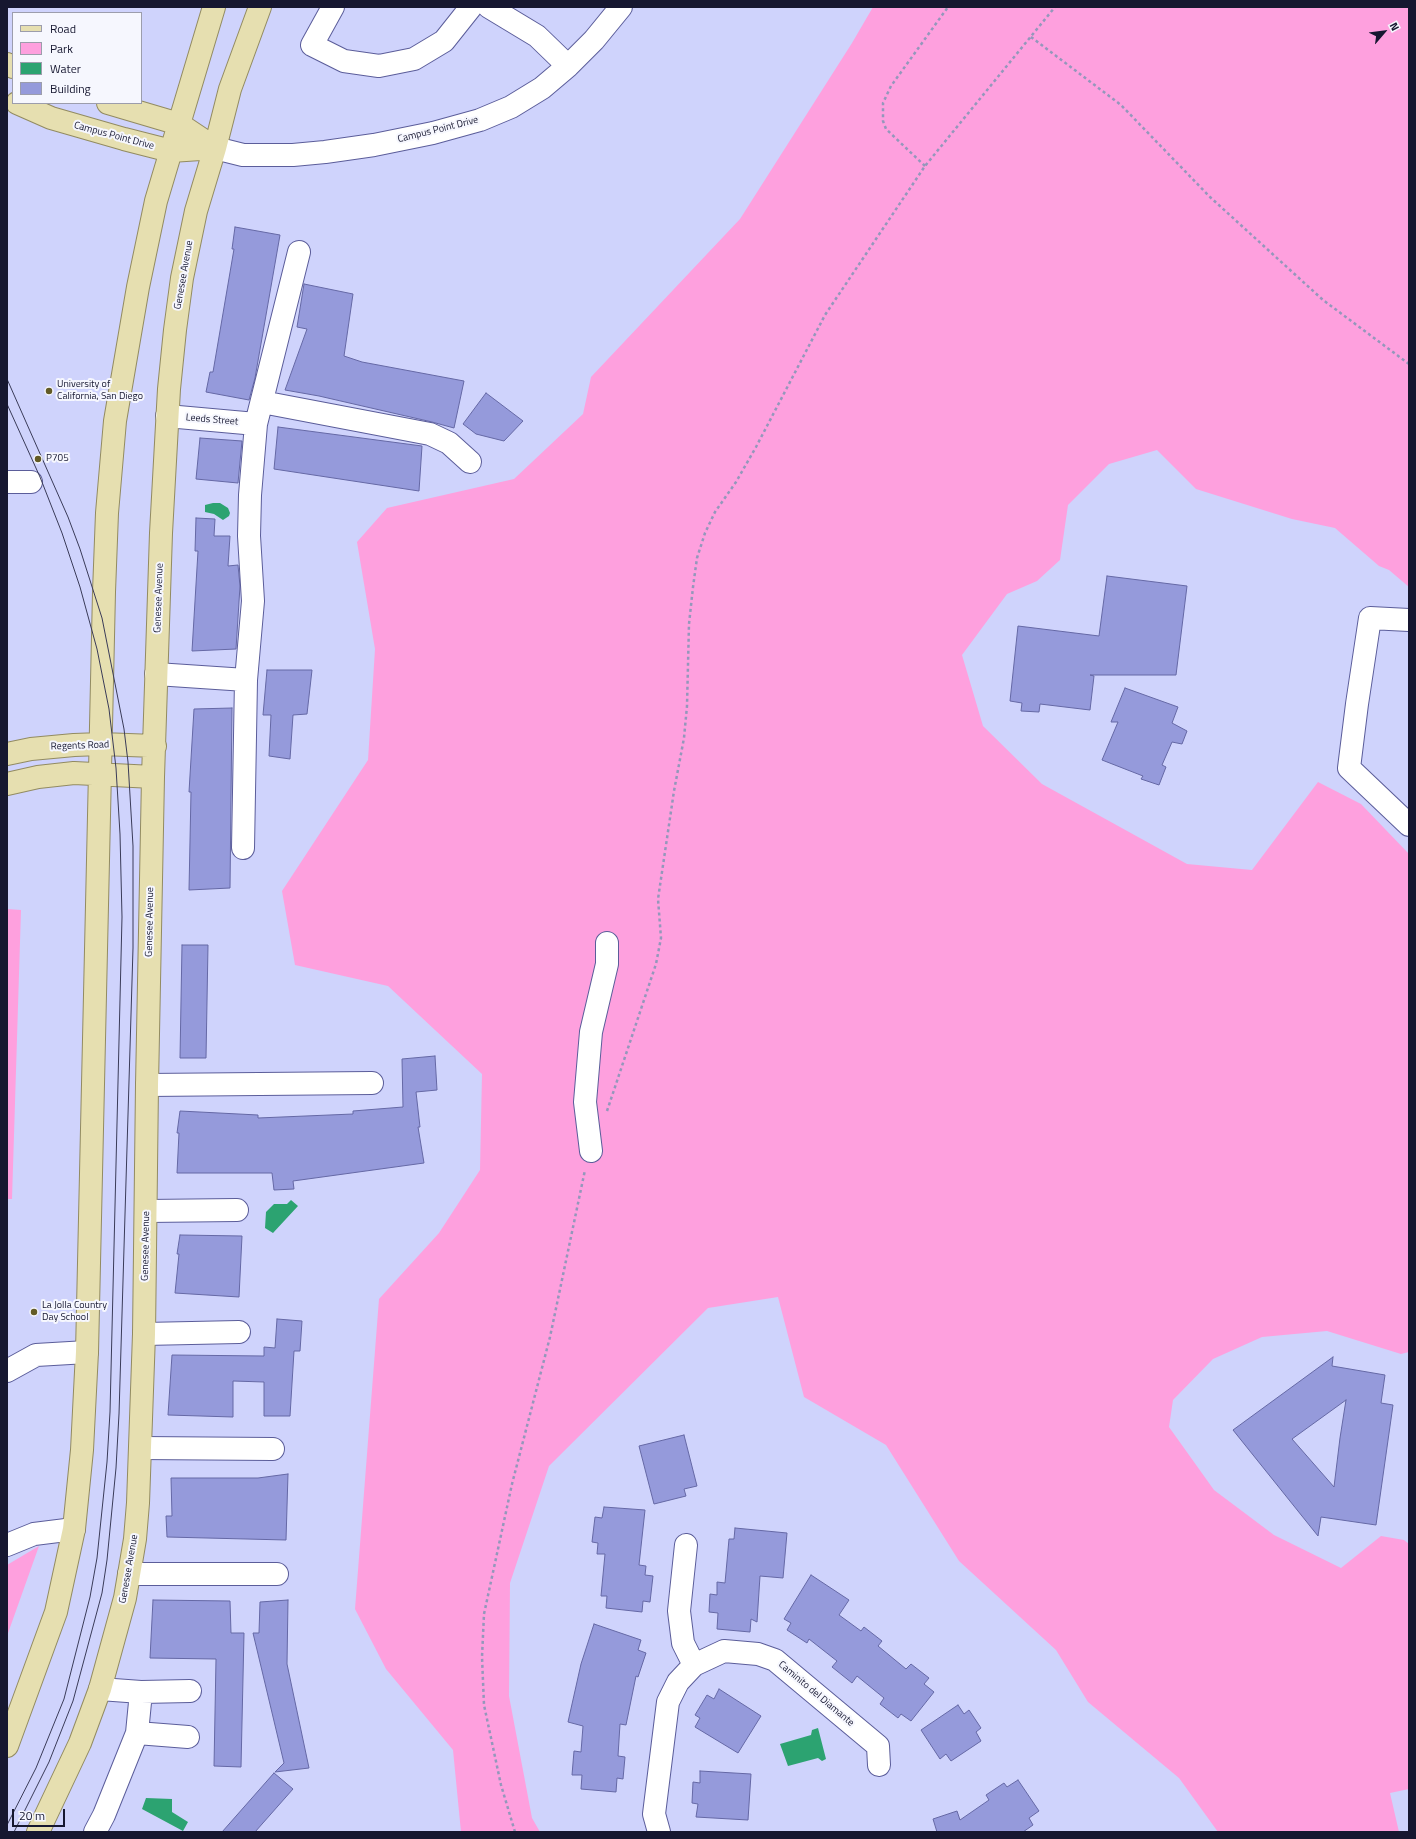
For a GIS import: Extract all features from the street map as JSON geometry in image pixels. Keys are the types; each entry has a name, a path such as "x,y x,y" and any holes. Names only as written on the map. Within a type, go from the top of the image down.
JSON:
{"main road":[{"path":"7,1746 56,1612 74,1529 82,1450 88,1352 107,513 115,421 138,287 156,201 214,7"},
{"name":"Genesee Avenue","path":"38,1832 80,1743 100,1689 129,1574 138,1503 141,1448 147,1211 147,1085 153,777 160,533 167,416 175,330 182,278 196,211 215,148 230,89 260,7"},
{"name":"Campus Point Drive","path":"19,104 51,118 124,140 172,151 215,148"},
{"name":"Campus Point Drive","path":"111,104 179,124 215,148"},
{"name":"Regents Road","path":"7,754 31,749 101,744 155,746"},
{"path":"7,784 38,777 74,773 153,777"}],"street":[{"path":"333,7 312,45 344,61 379,66 414,59 444,41 470,7"},
{"path":"489,7 537,36 568,66"},
{"name":"Campus Point Drive","path":"215,148 243,155 293,155 325,152 374,145 433,133 480,120 511,107 542,88 568,66 594,40 621,7"},
{"path":"243,848 246,680 253,601 249,536 250,495 256,424 299,252"},
{"path":"262,402 430,434 449,443 470,462"},
{"name":"Leeds Street","path":"167,416 256,424"},
{"path":"7,482 31,482"},
{"path":"1409,620 1370,618 1349,768 1409,825"},
{"path":"156,674 246,680"},
{"path":"591,1151 585,1102 591,1032 607,964 607,943"},
{"path":"147,1085 372,1083"},
{"path":"147,1211 237,1210"},
{"path":"144,1334 239,1332"},
{"path":"7,1371 36,1355 88,1352"},
{"path":"141,1448 273,1449"},
{"path":"7,1546 34,1534 74,1529"},
{"path":"686,1545 679,1611 683,1643 694,1665"},
{"path":"129,1574 277,1574"},
{"name":"Caminito del Diamante","path":"659,1832 654,1814 668,1702 678,1682 694,1665 724,1651 758,1654 775,1660 878,1746 879,1764"},
{"path":"100,1689 141,1692 190,1691"},
{"path":"94,1832 104,1815 137,1733 141,1692"},
{"path":"137,1733 188,1737"}],"path":[{"path":"925,166 886,129 883,121 883,103 891,86 948,7"},
{"path":"606,1113 656,964 661,938 658,899 674,791 684,738 687,706 689,624 697,558 705,533 715,512 736,482 753,452 825,315 925,166 1055,7"},
{"path":"1031,37 1121,105 1210,197 1323,300 1409,364"},
{"path":"515,1832 501,1785 484,1705 482,1657 484,1614 512,1484 550,1337 586,1164 591,1151"}],"green space":[{"path":"873,7 1409,7 1409,587 1389,570 1379,566 1335,528 1292,519 1196,489 1157,450 1109,464 1068,505 1060,560 1037,581 1007,594 962,655 983,726 1042,784 1187,864 1252,870 1318,782 1361,804 1409,854 1409,1352 1401,1354 1327,1331 1262,1337 1213,1359 1173,1400 1169,1427 1214,1490 1274,1535 1341,1568 1381,1536 1404,1540 1409,1544 1409,1789 1390,1793 1399,1832 1218,1832 1179,1778 1088,1702 1056,1650 959,1561 886,1445 804,1397 778,1297 708,1308 549,1466 510,1583 509,1696 532,1818 540,1832 461,1832 453,1750 386,1669 355,1609 379,1299 439,1233 480,1170 482,1074 388,986 295,965 282,891 368,760 375,649 357,542 387,508 514,479 583,414 591,377 740,219 852,43"},
{"path":"7,909 21,910 12,1199 7,1199"},
{"path":"39,1546 7,1636 7,1565"}],"water":[{"path":"220,503 228,508 230,513 229,516 223,520 214,514 205,512 205,505"},
{"path":"291,1200 298,1206 273,1233 265,1228 266,1212 274,1204 287,1204"},
{"path":"818,1728 826,1759 822,1761 818,1758 788,1766 780,1744 811,1735 812,1730"},
{"path":"146,1798 172,1799 172,1812 188,1822 183,1831 142,1809"}],"building":[{"path":"235,227 280,235 255,378 249,400 206,392 210,372 213,372 234,249 232,249"},
{"path":"304,284 353,294 344,356 362,362 464,381 454,428 319,396 285,390 307,329 297,327"},
{"path":"486,393 523,421 504,441 476,434 463,424"},
{"path":"278,427 422,446 419,491 274,469"},
{"path":"200,438 242,441 238,483 196,479"},
{"path":"196,518 215,519 214,536 230,536 228,566 238,565 240,586 236,649 192,651 198,551 195,551"},
{"path":"1107,576 1187,586 1176,675 1090,675 1094,676 1090,710 1040,704 1039,712 1021,711 1022,703 1010,701 1018,626 1099,636"},
{"path":"267,670 312,670 307,714 293,715 290,759 269,756 271,715 263,715"},
{"path":"1125,688 1178,707 1172,723 1187,731 1182,744 1172,742 1162,765 1166,767 1159,785 1141,779 1143,776 1102,760 1118,722 1111,722"},
{"path":"232,708 230,888 189,890 191,792 189,792 194,709"},
{"path":"182,945 208,945 206,1058 180,1058"},
{"path":"435,1056 437,1090 416,1092 420,1127 418,1127 424,1163 293,1181 294,1189 274,1190 272,1173 177,1173 179,1133 177,1133 180,1111 258,1115 258,1118 353,1114 353,1111 403,1107 402,1059"},
{"path":"180,1235 242,1236 239,1297 175,1293 179,1254 177,1254"},
{"path":"277,1319 302,1321 300,1351 294,1351 290,1416 264,1416 264,1382 233,1381 233,1417 168,1415 172,1355 264,1356 264,1347 275,1348"},
{"path":"1333,1357 1332,1366 1385,1375 1381,1403 1393,1405 1376,1525 1321,1517 1318,1536 1233,1430","holes":["1346,1400 1334,1487 1292,1439"]},
{"path":"684,1435 697,1486 684,1489 686,1496 654,1504 639,1446"},
{"path":"288,1474 286,1540 167,1537 166,1516 172,1516 171,1478 258,1478"},
{"path":"604,1507 645,1510 639,1565 646,1566 645,1575 653,1576 650,1602 643,1601 642,1612 606,1608 607,1596 601,1596 605,1554 597,1554 598,1543 592,1542 595,1517 602,1518"},
{"path":"735,1528 787,1533 783,1578 760,1576 757,1622 751,1619 750,1632 717,1629 718,1613 709,1612 710,1594 717,1595 717,1582 725,1583 729,1539 734,1539"},
{"path":"811,1575 849,1600 839,1615 861,1631 864,1627 882,1641 878,1646 906,1669 911,1664 929,1678 924,1684 934,1692 911,1721 901,1714 898,1718 880,1704 884,1698 857,1676 852,1683 832,1667 837,1661 809,1639 807,1643 787,1630 791,1623 784,1619"},
{"path":"153,1600 230,1601 231,1633 244,1633 241,1767 214,1766 216,1659 150,1658"},
{"path":"288,1600 287,1664 309,1768 275,1772 284,1763 253,1633 259,1633 260,1602"},
{"path":"594,1624 641,1640 638,1650 646,1653 638,1677 636,1676 626,1725 620,1724 618,1756 625,1757 623,1779 617,1778 616,1792 581,1789 582,1775 572,1775 574,1751 581,1752 583,1726 568,1722 581,1664"},
{"path":"719,1689 761,1716 738,1753 695,1727 700,1718 695,1715 707,1695 714,1699"},
{"path":"958,1705 964,1714 969,1710 981,1728 976,1732 981,1741 951,1761 946,1754 940,1759 921,1730"},
{"path":"700,1771 751,1774 748,1820 696,1817 698,1804 692,1803 693,1782 700,1783"},
{"path":"274,1773 293,1789 255,1832 222,1832"},
{"path":"1018,1780 1039,1811 1029,1818 1033,1825 1023,1832 937,1832 933,1819 957,1811 960,1820 989,1800 986,1795 1004,1783 1007,1787"}],"tram line":[{"path":"7,379 68,517 102,618 124,729 128,762 133,846 133,948 119,1414 116,1468 107,1560 102,1593 73,1701 49,1762 14,1832"},
{"path":"7,404 40,477 62,533 80,587 97,649 109,709 116,768 120,834 122,917 110,1412 107,1462 97,1558 90,1597 64,1699 36,1768 7,1825"}],"place":[{"name":"University of California, San Diego","path":"49,391"},
{"name":"P705","path":"38,459"},
{"name":"La Jolla Country Day School","path":"34,1312"}]}
